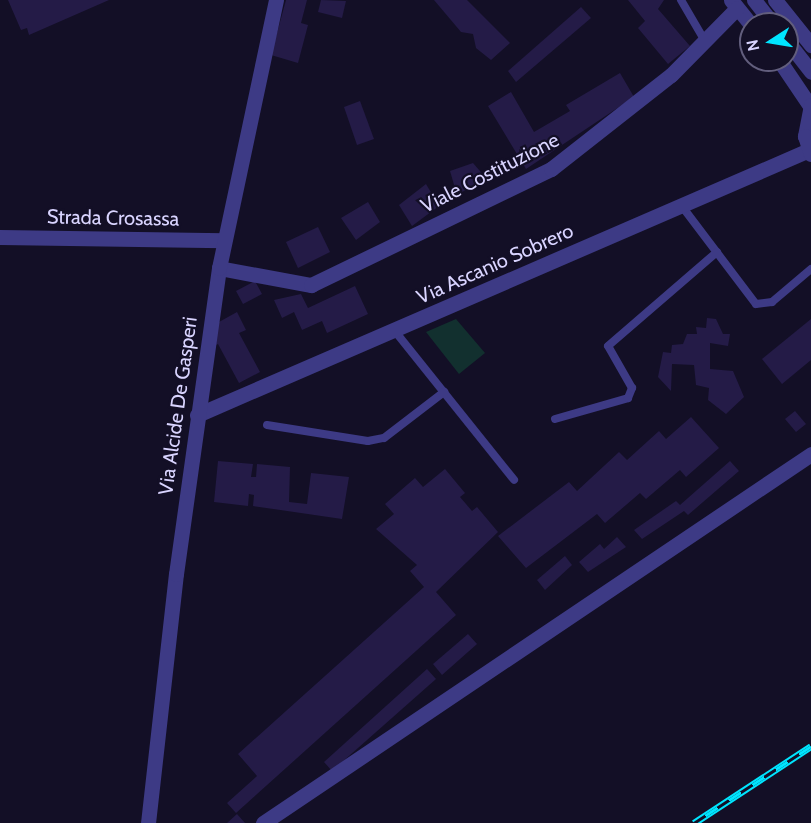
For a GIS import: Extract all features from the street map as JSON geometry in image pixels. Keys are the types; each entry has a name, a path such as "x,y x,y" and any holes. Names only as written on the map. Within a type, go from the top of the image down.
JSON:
{"street":[{"name":"Via Alcide De Gasperi","path":"148,823 197,415 219,268 276,0"},
{"path":"754,0 764,12"},
{"path":"775,0 811,45"},
{"name":"Viale Costituzione","path":"219,268 311,285 572,156 705,41 734,4"},
{"path":"799,56 811,72"},
{"path":"787,72 811,106 805,120 810,152"},
{"name":"Via Ascanio Sobrero","path":"197,415 681,205 810,152"},
{"name":"Strada Crosassa","path":"0,237 224,240"},
{"path":"263,823 811,454"}],"lane":[{"path":"681,0 705,41"},
{"path":"681,205 717,252 763,305 811,268"},
{"path":"555,419 628,398 632,388 608,346 717,252"},
{"path":"394,330 514,480"},
{"path":"267,425 368,441 384,438 444,392"}],"green space":[{"path":"456,319 485,353 459,374 426,332"}],"building":[{"path":"8,0 109,0 29,35 27,28 21,30"},
{"path":"286,0 307,0 301,23 308,25 298,63 271,55"},
{"path":"321,0 346,1 342,18 318,12"},
{"path":"434,0 467,0 510,43 491,60 476,48 473,34 461,32"},
{"path":"628,0 664,0 658,9 690,46 668,64 638,28 645,21"},
{"path":"581,7 591,18 516,82 508,71"},
{"path":"620,73 634,97 526,169 488,106 511,92 534,132 570,111 566,105"},
{"path":"360,101 374,139 357,145 344,107"},
{"path":"473,163 486,178 457,195 450,171"},
{"path":"426,184 439,206 412,226 399,205"},
{"path":"368,202 380,222 356,240 341,218"},
{"path":"318,227 330,252 298,268 286,242"},
{"path":"255,281 262,294 243,304 236,291"},
{"path":"355,286 368,314 327,333 322,321 302,330 294,312 282,318 274,300 301,294 308,308"},
{"path":"237,312 246,330 239,333 260,372 239,383 218,344 214,346 219,322"},
{"path":"707,318 716,319 723,334 730,334 728,346 710,343 710,369 733,371 744,397 726,414 708,400 709,388 696,385 694,365 672,364 671,391 658,377 663,352 671,353 672,345 683,344 687,334 697,334 696,327 706,328"},
{"path":"811,319 811,360 782,384 762,359"},
{"path":"795,411 806,424 796,432 785,419"},
{"path":"691,417 719,448 686,477 680,470 646,499 640,493 605,523 597,514 526,568 498,536 569,482 577,491 619,452 627,460 659,431 666,439"},
{"path":"218,461 253,464 251,477 256,477 257,464 290,467 289,502 307,504 311,473 349,477 342,519 253,506 254,495 249,494 248,506 214,502"},
{"path":"730,461 739,471 688,515 684,511 642,539 634,530 676,501 680,505"},
{"path":"445,469 465,493 460,497 472,511 477,507 498,532 436,592 456,615 236,813 227,803 257,776 238,754 424,587 410,571 417,565 376,529 394,514 385,504 415,478 423,487"},
{"path":"617,537 626,547 588,572 579,562 600,544 604,549"},
{"path":"565,556 572,565 545,590 537,580"},
{"path":"468,634 477,644 442,675 433,664"},
{"path":"427,669 436,679 332,771 324,762"},
{"path":"237,814 245,823 227,823"}],"railway":[{"path":"694,823 811,746"}]}
